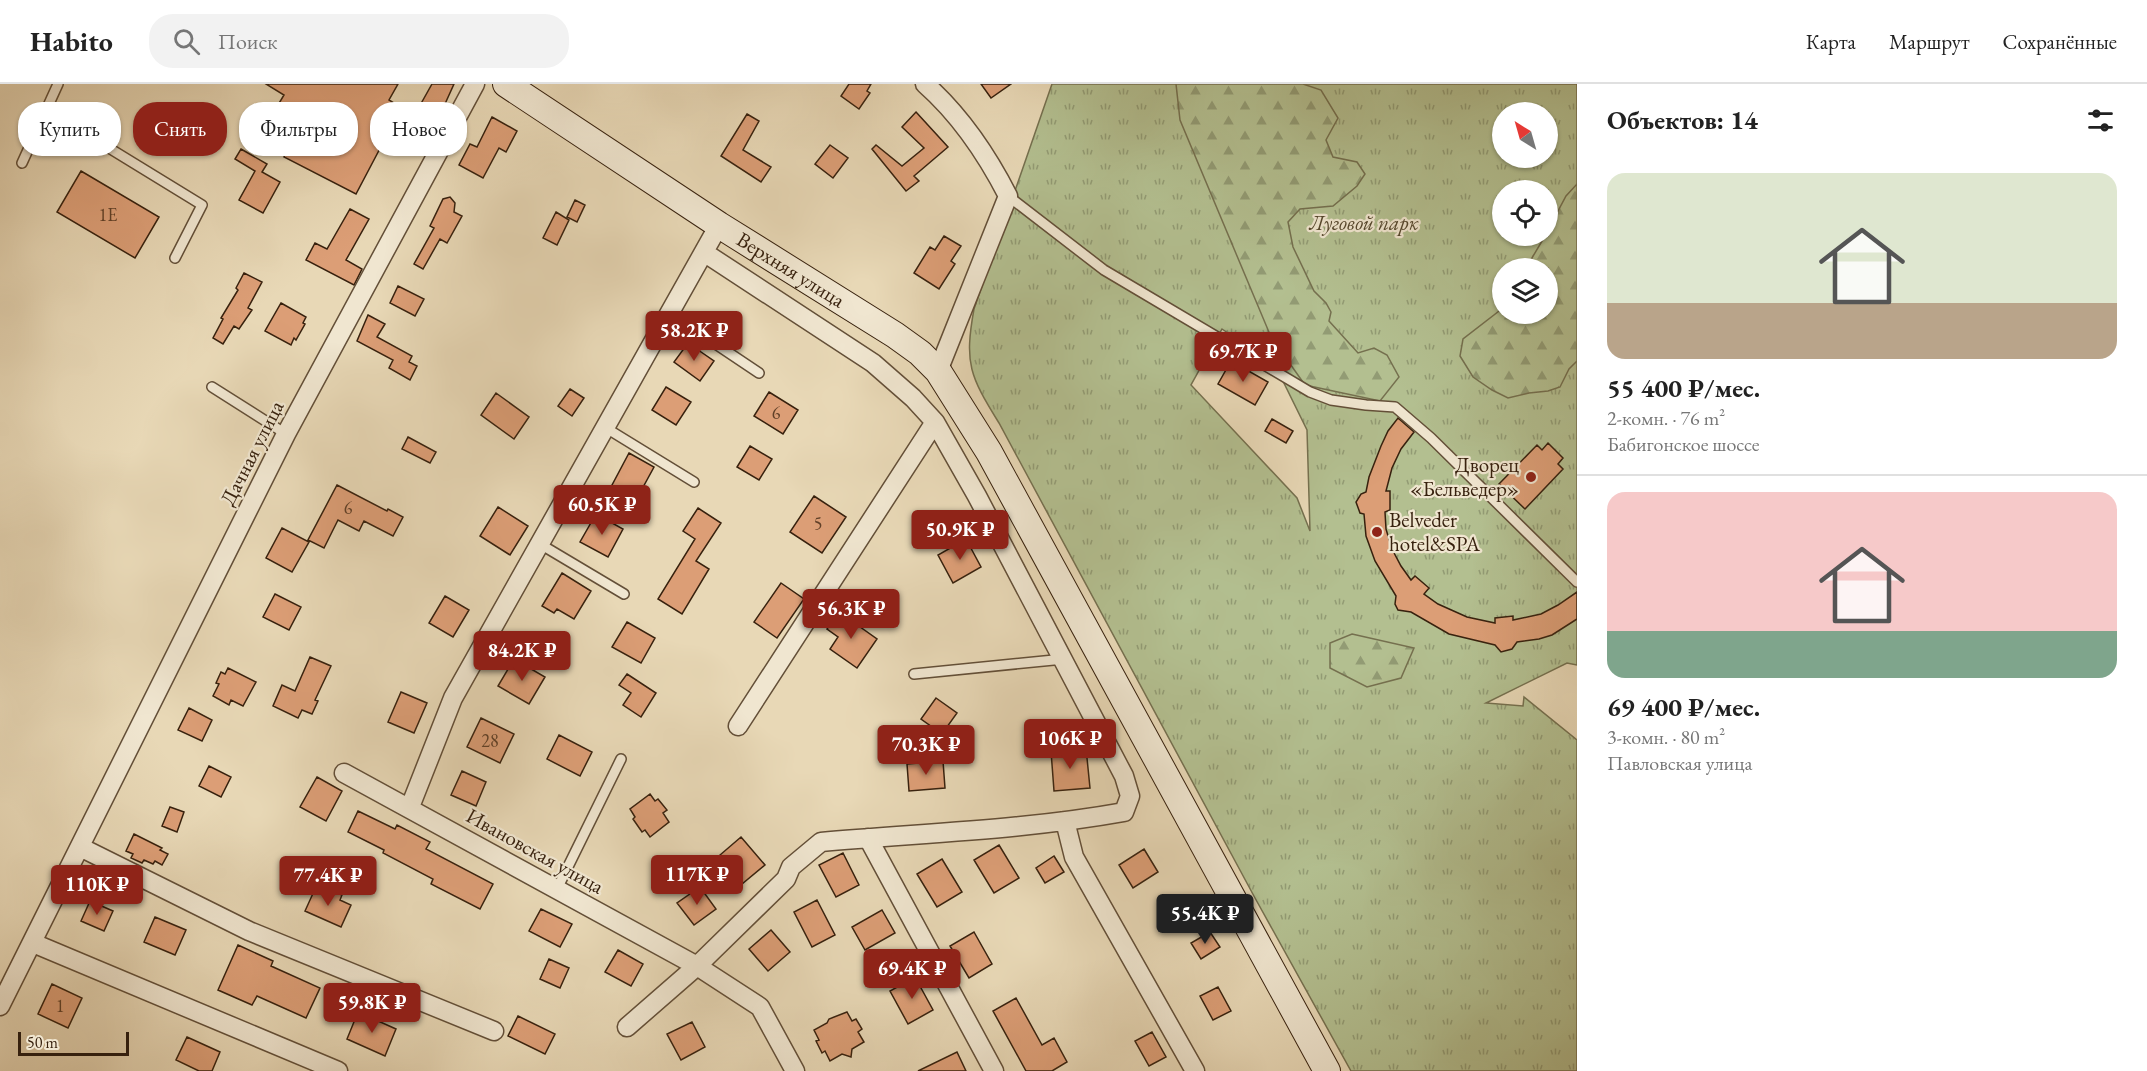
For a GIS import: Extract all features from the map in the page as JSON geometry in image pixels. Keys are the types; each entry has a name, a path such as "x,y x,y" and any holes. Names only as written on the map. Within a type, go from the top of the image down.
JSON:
{"street":[{"name":"Дачная улица","path":"0,1006 286,434 475,84"},
{"name":"Верхняя улица","path":"506,84 719,225 895,335 920,353 938,371 989,452 1327,1071"},
{"path":"925,84 990,161 1008,196 938,371"},
{"path":"410,807 453,698 719,225"},
{"path":"627,1027 698,966 786,879 791,867 821,842 1065,821 1124,812 1130,796 1124,776 1064,659 935,422 913,398 873,363 705,253"},
{"path":"738,726 935,422"},
{"name":"Ивановская улица","path":"344,773 698,966 760,1007 795,1071"},
{"path":"1065,821 1074,857 1195,1071"},
{"path":"868,838 994,1071"},
{"path":"80,847 249,931 494,1031"},
{"path":"33,943 338,1071"}],"lane":[{"path":"50,102 58,84"},
{"path":"121,155 202,205 175,258"},
{"path":"22,163 25,156"},
{"path":"1008,196 1104,270 1252,360 1310,392 1331,400 1395,406 1431,438 1577,582"},
{"path":"670,314 759,373"},
{"path":"212,387 286,434"},
{"path":"606,428 694,482"},
{"path":"540,544 624,594"},
{"path":"914,674 1064,659"},
{"path":"557,890 621,759"}],"green space":[{"name":"Луговой парк","path":"1052,84 1577,84 1577,665 1567,663 1486,703 1523,706 1524,697 1577,740 1577,1071 1351,1071 981,393 970,357 974,309","holes":["1222,329 1275,365 1307,430 1310,531 1297,498 1191,385"]},
{"path":"1176,84 1303,84 1321,90 1338,118 1326,140 1333,157 1357,162 1365,174 1357,186 1333,206 1300,209 1288,222 1293,247 1314,291 1331,312 1329,321 1358,353 1374,348 1387,355 1399,377 1380,401 1305,385 1271,337 1180,120"},
{"path":"1577,184 1577,361 1569,369 1560,387 1508,398 1473,377 1460,356 1463,339 1492,317 1492,324 1558,324 1558,258 1532,258 1539,246 1558,246 1558,211 1566,196"},
{"path":"1352,634 1414,648 1401,678 1367,687 1330,668 1330,643"}],"building":[{"path":"266,84 398,84 389,100 392,102 370,102 370,156 376,156 356,194 284,157 358,156 358,102 280,102 284,95"},
{"path":"432,84 454,84 446,102 422,102"},
{"path":"849,84 871,84 867,91 870,93 859,109 841,96"},
{"path":"981,84 1011,84 991,98"},
{"path":"916,112 948,147 914,176 919,181 906,191 872,149 876,145 902,166 924,148 902,127"},
{"path":"747,114 759,121 743,150 771,167 761,182 721,156"},
{"path":"492,117 517,131 506,152 499,148 483,178 459,165 464,156 467,156 470,144 477,147"},
{"path":"830,145 848,158 833,178 815,164"},
{"path":"239,152 239,156 253,156 267,164 262,172 280,182 263,213 239,200 255,171 235,159"},
{"path":"81,171 159,217 135,258 57,212"},
{"path":"450,197 455,203 454,212 462,216 447,243 440,239 423,269 414,264 434,228 430,226 443,199"},
{"path":"575,200 585,205 577,222 567,217"},
{"path":"350,209 369,219 346,260 362,269 354,285 306,260 315,243 327,249"},
{"path":"556,212 569,220 557,245 543,238"},
{"path":"944,236 961,246 951,261 955,264 939,289 914,273 930,247 935,250"},
{"path":"244,273 262,282 248,308 252,310 239,329 234,326 223,344 213,338 223,319 221,318 238,290 236,288"},
{"path":"398,286 424,299 415,316 390,303"},
{"path":"281,303 306,317 303,323 305,324 291,345 265,331"},
{"path":"368,315 385,324 377,337 412,356 409,362 417,366 410,380 389,368 393,360 357,341"},
{"path":"688,343 714,361 700,381 674,362"},
{"path":"1231,361 1268,382 1255,405 1218,384"},
{"path":"666,387 691,402 676,425 652,410"},
{"path":"570,389 584,398 572,416 558,406"},
{"path":"769,392 798,410 783,434 754,416"},
{"path":"496,393 529,417 514,439 481,415"},
{"name":"Belveder hotel&SPA","path":"1398,418 1414,432 1401,449 1392,468 1386,491 1390,491 1390,510 1385,512 1386,529 1392,549 1411,580 1415,576 1429,588 1424,594 1438,604 1467,617 1495,623 1495,618 1513,616 1513,620 1541,614 1577,592 1577,619 1552,635 1517,642 1512,649 1501,652 1495,645 1449,634 1411,612 1398,610 1395,604 1396,596 1375,561 1366,536 1364,514 1360,513 1356,502 1361,494 1366,492 1381,446 1388,431"},
{"path":"1272,419 1293,431 1286,443 1265,431"},
{"path":"408,437 436,452 430,463 402,449"},
{"name":"Дворец «Бельведер»","path":"1548,443 1563,458 1558,464 1563,469 1525,509 1499,484 1537,445 1542,450"},
{"path":"750,446 772,459 759,480 737,467"},
{"path":"629,453 654,467 636,500 611,487"},
{"path":"337,485 403,517 393,536 364,521 359,531 338,520 324,548 308,540"},
{"path":"814,496 846,517 822,553 790,532"},
{"path":"498,507 528,526 510,555 480,536"},
{"path":"698,508 721,523 696,561 709,569 682,614 658,599 695,539 683,531"},
{"path":"596,514 623,529 608,557 580,542"},
{"path":"282,528 309,542 292,572 266,558"},
{"path":"966,539 981,567 953,583 938,555"},
{"path":"562,573 591,591 574,619 557,609 554,613 542,606"},
{"path":"781,583 804,599 777,638 754,622"},
{"path":"275,594 301,607 289,630 263,617"},
{"path":"445,596 469,610 453,637 429,623"},
{"path":"839,612 877,639 857,668 830,649 838,637 827,629"},
{"path":"627,622 655,638 641,663 612,647"},
{"path":"310,657 331,666 315,700 318,701 312,714 302,710 298,718 273,706 282,685 295,691"},
{"path":"514,659 545,677 529,704 498,686"},
{"path":"228,668 256,682 243,706 231,700 229,705 213,696 219,684 216,683 221,672 225,674"},
{"path":"627,674 656,693 641,717 623,705 631,693 619,685"},
{"path":"401,692 427,703 414,733 388,722"},
{"path":"936,698 957,713 942,734 921,719"},
{"path":"189,708 212,720 202,741 178,730"},
{"path":"481,718 514,734 500,763 467,747"},
{"path":"907,730 909,751 889,753 886,733"},
{"path":"559,735 592,752 580,776 547,759"},
{"path":"1086,748 1090,788 1054,791 1051,751"},
{"path":"943,761 945,788 909,791 907,764"},
{"path":"209,766 231,777 221,797 199,786"},
{"path":"462,771 486,782 476,806 451,795"},
{"path":"317,777 342,791 326,821 300,807"},
{"path":"650,794 655,801 658,799 667,810 663,813 669,822 650,837 645,830 642,832 633,819 635,817 630,809"},
{"path":"170,807 184,812 177,832 162,826"},
{"path":"358,811 395,829 397,825 430,842 426,849 493,884 480,909 431,884 433,879 348,832"},
{"path":"134,834 162,848 160,850 168,854 162,865 155,861 153,864 144,860 142,863 131,858 133,854 126,851"},
{"path":"741,837 765,865 736,889 719,869 726,863 720,855"},
{"path":"999,845 1019,878 994,893 974,860"},
{"path":"1144,849 1158,872 1133,888 1119,865"},
{"path":"843,853 859,885 836,897 819,865"},
{"path":"1054,856 1064,872 1045,883 1036,868"},
{"path":"942,859 962,892 937,907 917,874"},
{"path":"700,887 716,909 694,925 677,903"},
{"path":"315,889 326,894 328,889 342,895 340,900 351,905 341,927 305,911"},
{"path":"817,900 835,935 812,947 794,912"},
{"path":"90,901 113,911 104,931 81,921"},
{"path":"541,909 572,924 560,947 529,931"},
{"path":"882,910 895,933 865,950 852,927"},
{"path":"155,917 186,930 175,955 144,942"},
{"path":"771,930 790,952 768,971 749,949"},
{"path":"974,932 992,964 969,978 950,946"},
{"path":"1210,932 1220,947 1201,959 1191,943"},
{"path":"238,945 273,961 271,966 320,988 306,1018 257,996 252,1005 218,990"},
{"path":"618,950 643,964 631,986 605,972"},
{"path":"549,959 569,968 560,988 540,979"},
{"path":"915,977 933,1010 908,1024 890,991"},
{"path":"52,984 82,998 68,1028 38,1014"},
{"path":"1218,987 1231,1011 1213,1020 1200,996"},
{"path":"1016,998 1042,1045 1054,1038 1067,1062 1052,1071 1026,1071 993,1011"},
{"path":"358,1012 396,1029 385,1056 347,1039"},
{"path":"847,1012 852,1021 856,1019 862,1029 858,1032 864,1042 852,1049 851,1057 842,1054 830,1061 825,1051 822,1053 814,1030 827,1023 829,1019"},
{"path":"518,1016 555,1034 545,1054 508,1036"},
{"path":"692,1022 705,1047 681,1060 667,1034"},
{"path":"1152,1032 1166,1057 1149,1066 1135,1041"},
{"path":"187,1037 220,1052 212,1071 199,1071 176,1060"},
{"path":"957,1052 966,1071 918,1071"}],"place":[{"name":"Дворец «Бельведер»","path":"1531,477"},
{"name":"Belveder hotel&SPA","path":"1377,532"}]}
